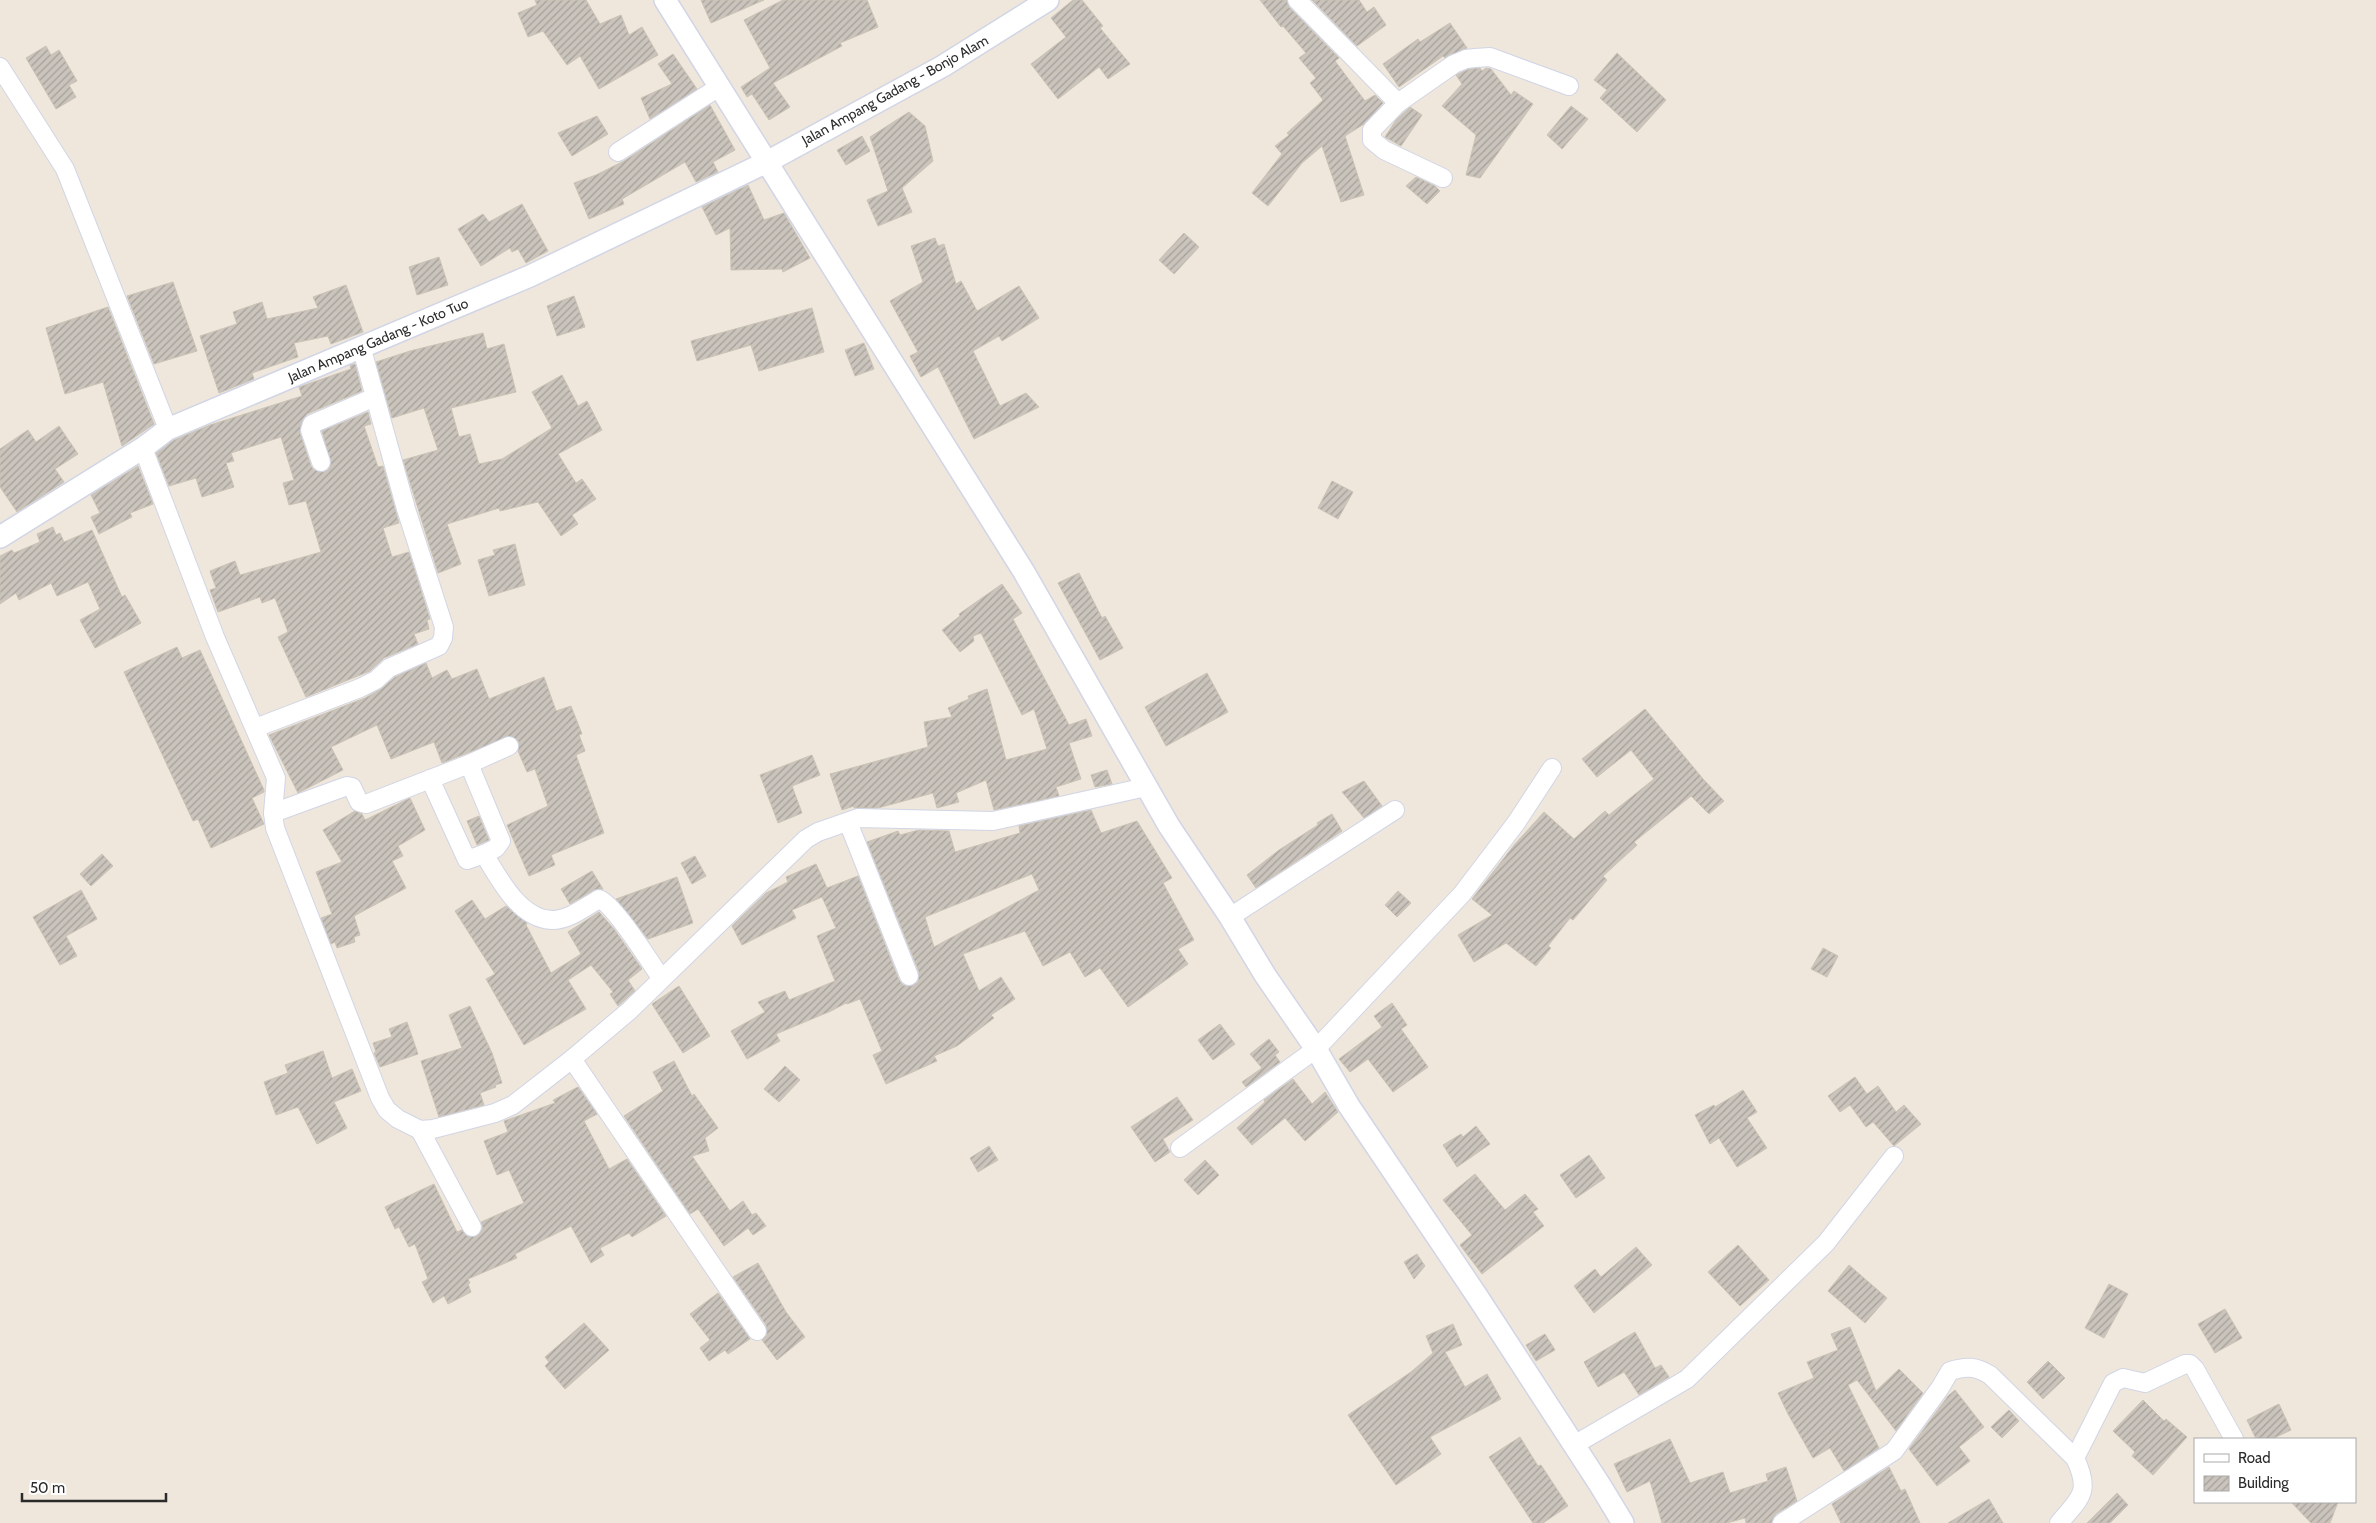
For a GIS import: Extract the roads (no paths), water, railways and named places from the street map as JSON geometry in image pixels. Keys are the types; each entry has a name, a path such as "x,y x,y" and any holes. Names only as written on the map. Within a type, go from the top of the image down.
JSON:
{"street":[{"path":"664,0 1024,572 1169,826 1230,916 1265,975 1316,1049 1349,1106 1410,1194 1623,1523"},
{"name":"Jalan Ampang Gadang - Bonjo Alam","path":"767,162 943,66 1048,0"},
{"path":"1297,0 1398,103"},
{"path":"1443,178 1384,150 1372,140 1372,130 1398,103 1454,64 1466,59 1475,58 1490,57 1569,86"},
{"path":"0,67 65,168 168,429"},
{"path":"618,152 719,87"},
{"name":"Jalan Ampang Gadang - Koto Tuo","path":"0,536 143,448 168,429 530,276 767,162"},
{"path":"255,728 360,688 376,680 389,668 439,646 443,638 441,619 406,509 361,346"},
{"path":"321,462 310,430 312,424 375,397"},
{"path":"143,448 215,637 276,778 273,813 275,828 380,1098 387,1110 398,1119 420,1130 434,1130 495,1113 513,1105 630,1010 806,839 818,832 858,818 993,821 1146,787"},
{"path":"273,813 347,786 352,787 359,802 366,804 470,764 509,746"},
{"path":"430,779 466,860 484,854 496,848 501,841 470,764"},
{"path":"1180,1148 1316,1049 1462,894 1516,823 1552,768"},
{"path":"1230,916 1395,810"},
{"path":"848,822 909,976"},
{"path":"484,854 502,884 521,906 532,913 552,920 568,916 598,899 603,901 661,978"},
{"path":"572,1059 757,1331"},
{"path":"420,1130 472,1226"},
{"path":"1574,1445 1687,1379 1826,1243 1894,1156"},
{"path":"2076,1458 2113,1382 2123,1378 2145,1384 2185,1364 2190,1364 2195,1369 2233,1438"},
{"path":"1782,1523 1894,1451 1940,1388 1950,1371 1966,1366 1979,1368 1990,1375 2076,1458 2083,1475 2083,1490 2078,1501 2059,1523"}]}
